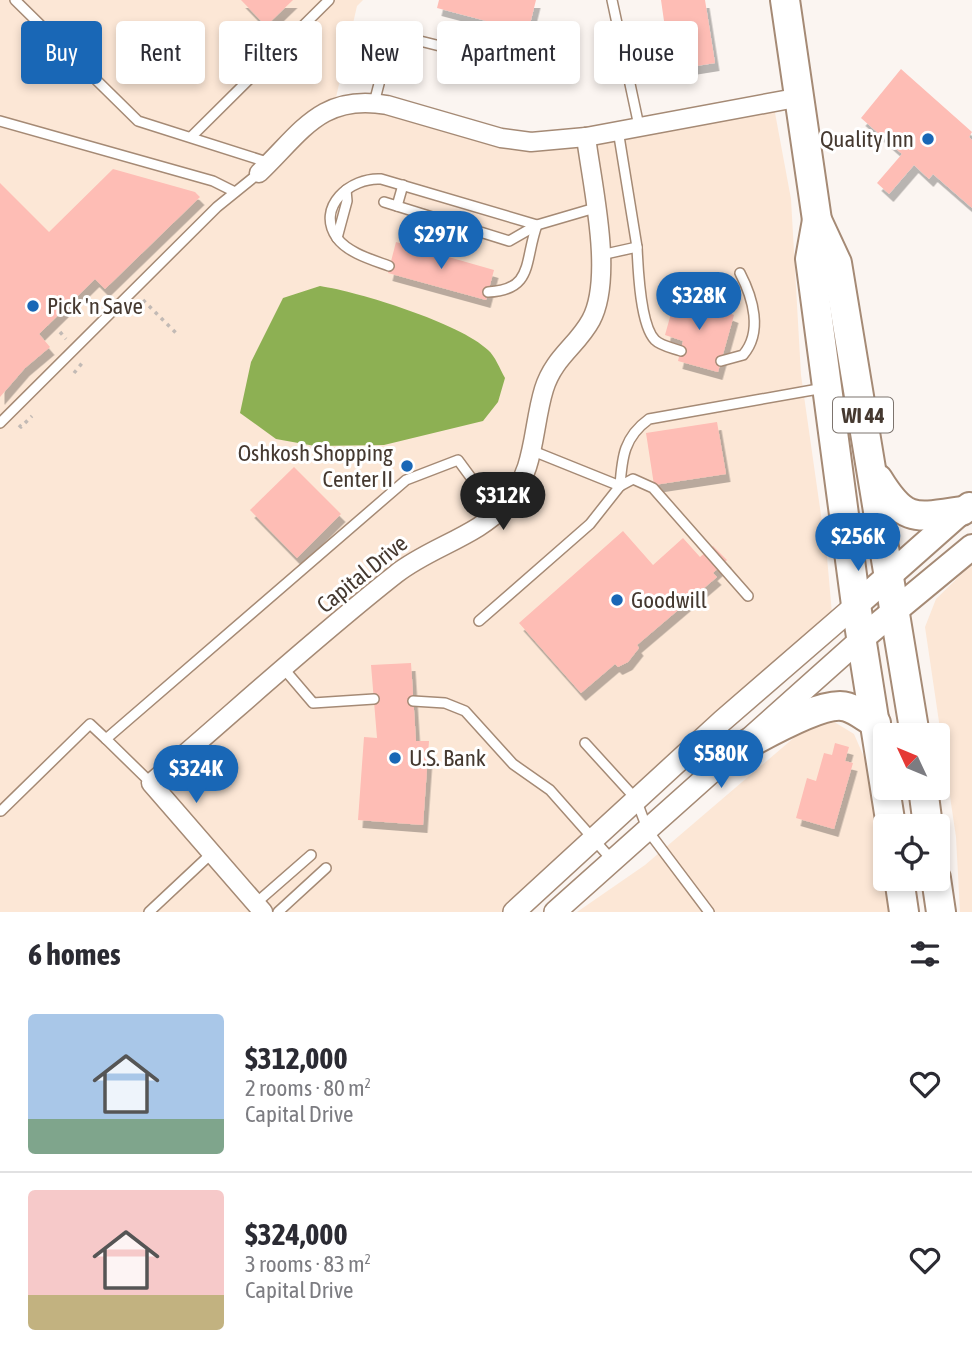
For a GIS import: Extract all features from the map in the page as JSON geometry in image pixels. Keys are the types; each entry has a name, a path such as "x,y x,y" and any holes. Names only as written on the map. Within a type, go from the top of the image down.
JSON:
{"main road":[{"name":"WI 44","path":"785,0 817,220 837,263 913,723"},
{"name":"WI 44","path":"817,220 810,259 825,388 876,723"},
{"path":"873,471 893,505 903,512 928,516 967,506"},
{"path":"856,605 967,506"},
{"path":"862,638 972,547"},
{"path":"732,752 812,710 833,705 847,707 876,723"},
{"path":"901,891 904,912"},
{"path":"938,891 941,912"}],"street":[{"path":"264,168 328,108 349,103 374,103 501,138 531,142 586,137 801,97"},
{"name":"Capital Drive","path":"151,783 415,560 474,529 497,513 516,491 533,451 544,390 551,371 591,321 601,287 601,256 586,137"},
{"path":"514,912 636,799 856,605"},
{"path":"555,912 862,638"},
{"path":"151,783 259,908"}],"lane":[{"path":"0,423 130,292 264,168 191,137 138,121 15,0"},
{"path":"191,137 329,0"},
{"path":"612,0 639,127"},
{"path":"374,103 392,34 437,45"},
{"path":"0,121 214,181 235,192"},
{"path":"618,130 637,247 639,287 651,334 658,342 681,351"},
{"path":"390,266 357,252 337,238 329,219 336,198 354,183 368,178 403,185 537,225"},
{"path":"397,206 403,185"},
{"path":"384,202 509,241 537,225 595,208"},
{"path":"488,292 506,291 519,284 537,225"},
{"path":"601,256 637,247"},
{"path":"721,361 743,355 755,330 749,290 740,273"},
{"path":"620,486 623,448 638,427 649,419 825,388"},
{"path":"533,451 620,486"},
{"path":"106,739 406,480 458,460 497,513"},
{"path":"479,621 590,524 620,486 633,479 653,488 748,596"},
{"path":"284,669 313,704 374,699"},
{"path":"413,701 445,703 465,711 513,764 550,790 613,862"},
{"path":"1,811 90,724 151,783"},
{"path":"585,743 636,799 648,831 709,912"},
{"path":"153,910 212,853"},
{"path":"259,908 311,855"},
{"path":"278,912 327,868"}],"path":[{"path":"717,307 727,270"},
{"path":"130,292 142,299 176,333"}],"shaded area":[{"name":"Oshkosh Shopping Center II","path":"0,0 363,0 357,6 354,21 336,21 336,84 339,84 334,106 349,103 531,142 773,102 791,199 801,375 827,557 833,625 514,912 0,912"},
{"path":"320,286 408,310 455,329 474,340 491,353 505,378 498,402 483,421 384,445 315,446 276,439 240,413 251,362 283,298"},
{"path":"972,564 972,912 960,912 956,837 950,796 950,723 939,723 925,627 936,599"},
{"path":"831,720 854,734 867,764 875,814 873,891 887,891 890,912 577,912 645,865 796,736"}],"building":[{"path":"241,0 293,0 271,21 261,21"},
{"path":"439,0 536,0 531,21 486,21 437,8"},
{"path":"661,0 705,0 715,63 698,66 698,21 664,21"},
{"name":"Quality Inn","path":"901,69 972,132 969,137 972,140 972,208 933,174 929,179 914,165 889,194 877,183 902,154 861,118"},
{"path":"113,169 195,192 200,197 105,289 95,279 39,334 50,347 25,368 0,397 0,183 49,232"},
{"path":"396,242 494,270 486,300 388,273"},
{"path":"677,292 698,298 696,306 710,310 711,306 734,315 718,372 678,361 683,341 665,335"},
{"path":"717,422 726,474 654,485 646,433"},
{"path":"294,467 341,514 297,558 250,510"},
{"name":"Goodwill","path":"623,531 653,565 683,538 700,557 713,546 727,560 713,573 717,577 637,645 639,648 628,662 618,667 615,664 581,693 519,623"},
{"name":"U.S. Bank","path":"411,663 416,741 429,741 423,825 358,820 364,737 377,738 371,665"},
{"path":"835,743 849,747 845,761 853,763 834,829 796,818 807,778 816,781 824,753 832,755"}],"place":[{"name":"Quality Inn","path":"928,139"},
{"name":"Pick 'n Save","path":"33,306"},
{"name":"Oshkosh Shopping Center II","path":"407,466"},
{"name":"Goodwill","path":"617,600"},
{"name":"U.S. Bank","path":"395,758"}]}
